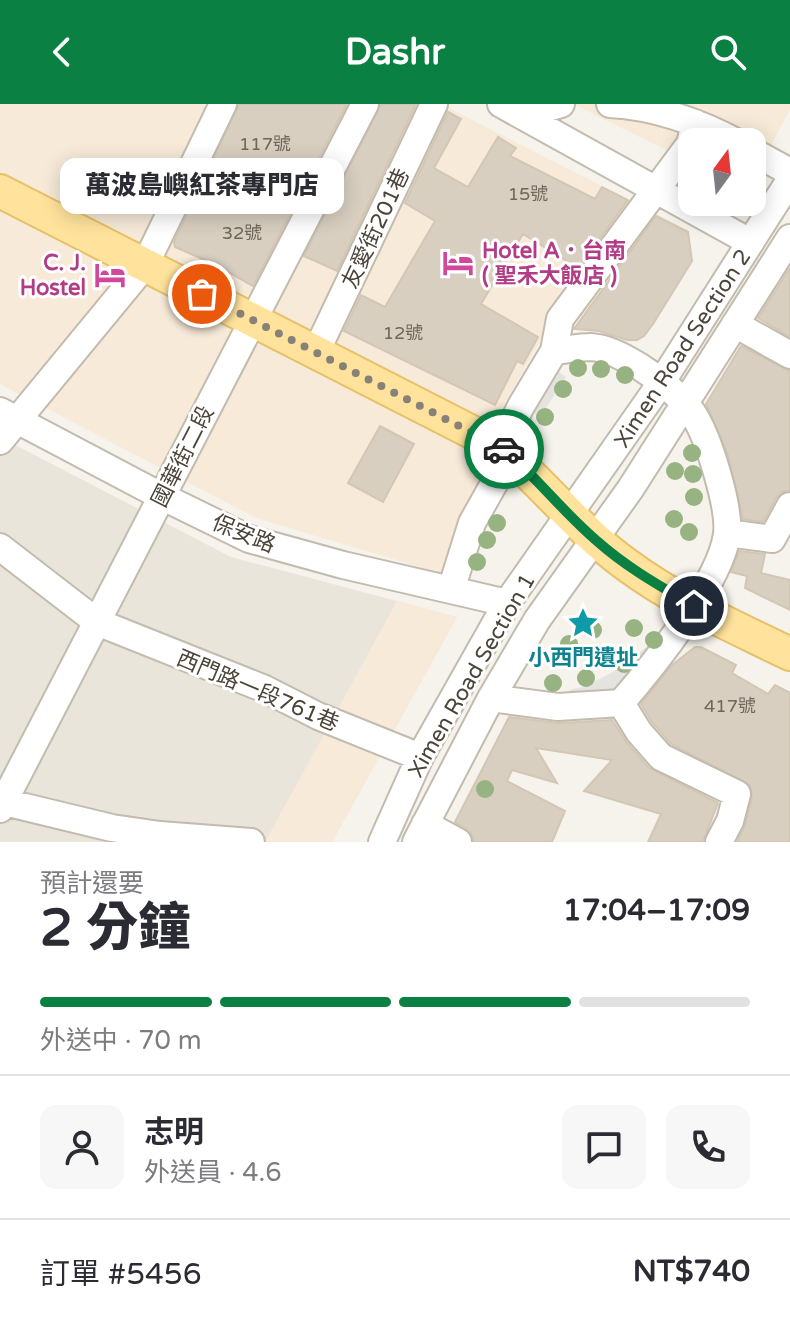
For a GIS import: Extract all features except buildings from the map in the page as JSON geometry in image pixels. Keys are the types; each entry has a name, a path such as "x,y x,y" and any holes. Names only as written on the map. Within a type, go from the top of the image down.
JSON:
{"main road":[{"path":"0,191 506,451 595,539 628,566 694,606 790,654"}],"street":[{"path":"0,441 8,415 145,265 223,104"},
{"name":"國華街二段","path":"1,804 365,104"},
{"name":"友愛街201巷","path":"316,352 434,104"},
{"path":"512,110 561,104"},
{"path":"610,104 630,105 710,128"},
{"path":"512,110 750,242"},
{"path":"451,590 472,523 506,451 521,406 554,351 560,319 690,144 695,123"},
{"path":"766,159 790,172"},
{"name":"Ximen Road Section 2","path":"569,513 661,383 790,180"},
{"name":"Ximen Road Section 2","path":"595,539 631,488 790,238"},
{"path":"735,324 790,355"},
{"path":"491,698 558,707 621,703 664,651 694,606 720,558 727,533 723,499 713,462 696,417 684,403 625,357 593,347 554,351"},
{"name":"保安路","path":"8,415 249,539 343,565 507,603"},
{"path":"727,533 772,539 790,506"},
{"name":"Ximen Road Section 1","path":"382,842 420,757 507,603 569,513"},
{"name":"Ximen Road Section 1","path":"421,833 491,698 537,620 595,539"},
{"name":"西門路一段761巷","path":"0,547 97,622 265,689 318,716 420,757"},
{"path":"621,703 639,732 661,757 737,794 730,821 719,842"},
{"path":"1,804 112,828 251,842"},
{"path":"421,833 458,842"}],"shaded area":[{"path":"0,104 441,104 688,230 692,261 647,332 560,305 505,403 482,477 458,524 443,574 256,518 0,384"},
{"path":"573,104 790,104 766,155 766,128 678,128 678,156"},
{"path":"553,368 566,377 540,417 528,409"},
{"path":"0,437 231,557 457,617 332,842 0,842"},
{"path":"397,601 457,617 332,842 265,842"},
{"path":"651,644 659,651 615,695 582,699 569,690 586,686 611,673"}],"way so far":[{"path":"202,294 504,449"}],"place":[{"name":"Hotel A．台南 ( 聖禾大飯店 )","path":"458,263"},
{"name":"C. J. Hostel","path":"110,275"},
{"name":"萬波島嶼紅茶專門店","path":"202,294"},
{"name":"小西門遺址","path":"583,623"}],"route":[{"path":"504,449 595,539 628,566 694,606"}]}
